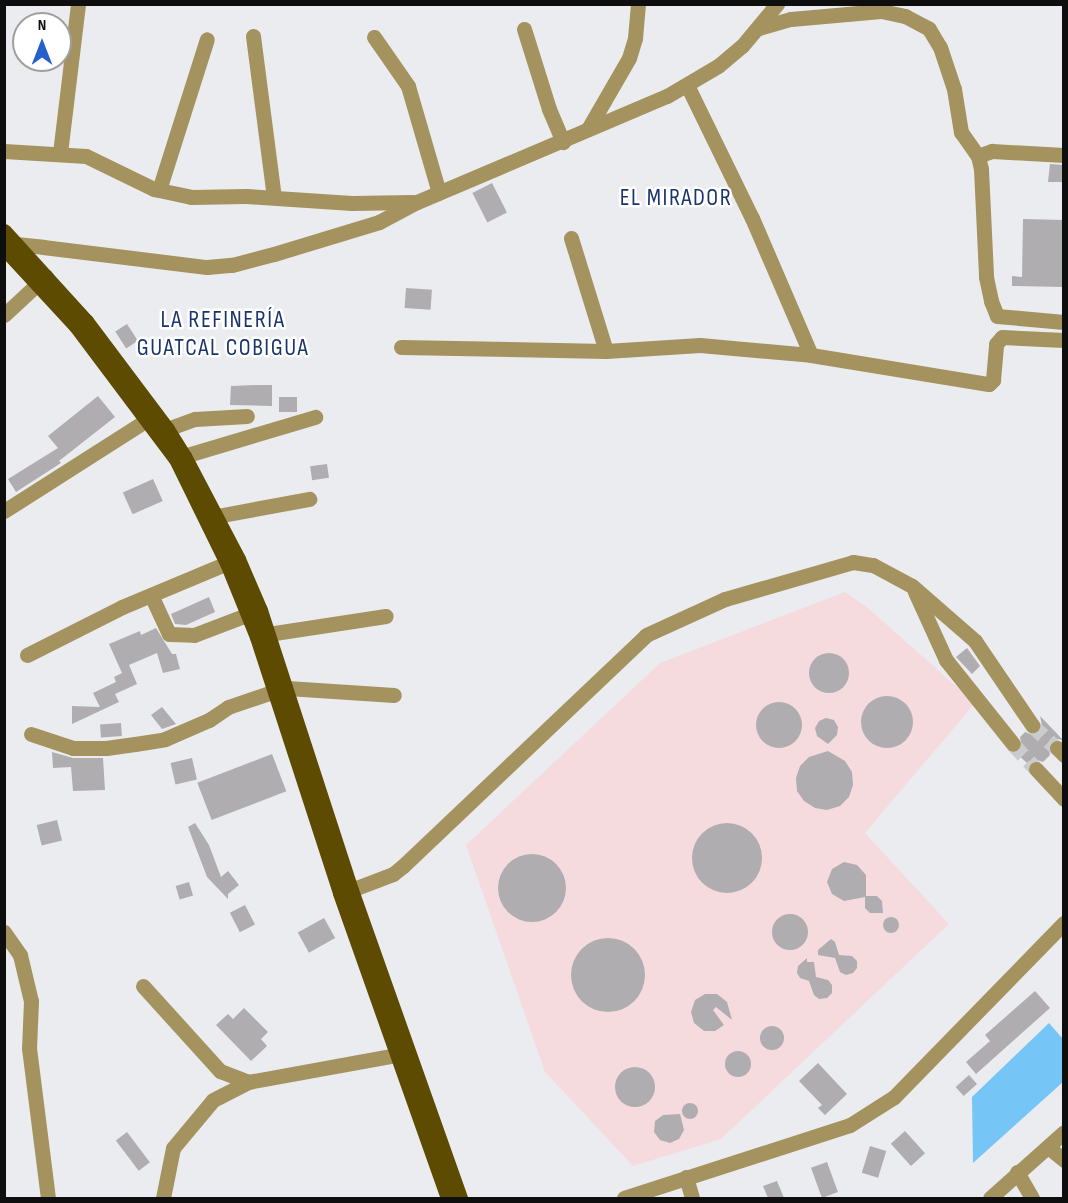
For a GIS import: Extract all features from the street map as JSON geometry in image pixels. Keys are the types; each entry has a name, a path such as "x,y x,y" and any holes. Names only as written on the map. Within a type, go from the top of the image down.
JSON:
{"main road":[{"path":"4,231 8,246 42,280 76,326 150,416 176,459 227,563 281,690 460,1198"},
{"path":"150,416 167,429 217,516 268,634 281,690 340,893 448,1198"}],"street":[{"path":"60,153 78,4"},
{"path":"588,129 629,58 635,38 638,4"},
{"path":"8,246 207,267 232,265 369,225 417,202 563,142 687,85 718,66 759,28 777,4"},
{"path":"759,28 791,19 880,11 905,16 929,29 940,47 954,89 961,132 978,156 983,182 986,277 997,316 1064,322"},
{"path":"524,30 549,109 563,142"},
{"path":"253,36 274,197"},
{"path":"374,37 408,86 439,193"},
{"path":"159,190 207,39"},
{"path":"687,85 752,218 811,355"},
{"path":"4,151 86,156 159,190 191,197 274,197 352,203 417,202"},
{"path":"978,156 992,151 1064,155"},
{"path":"571,238 606,351"},
{"path":"4,315 42,280"},
{"path":"401,347 606,351 700,345 811,355 989,384 993,380 996,344 1002,336 1064,340"},
{"path":"4,511 150,416"},
{"path":"167,429 195,418 247,416"},
{"path":"184,456 315,417"},
{"path":"217,516 309,499"},
{"path":"351,890 393,874 404,866 646,635 725,599 853,562 873,566 912,586 975,641 1032,724"},
{"path":"27,655 151,595 227,563"},
{"path":"912,586 946,660 1013,744"},
{"path":"151,595 170,634 194,635 249,614"},
{"path":"268,634 386,616"},
{"path":"31,734 73,748 106,748 165,739 209,720 228,707 281,690 394,695"},
{"path":"1036,769 1064,799"},
{"path":"624,1198 850,1125 894,1097 1064,922"},
{"path":"4,932 20,955 31,1001 29,1048 48,1198"},
{"path":"143,986 220,1071 248,1082"},
{"path":"163,1198 172,1148 213,1100 248,1082 396,1055"},
{"path":"990,1198 1064,1132"},
{"path":"1048,1146 1064,1160"},
{"path":"1017,1172 1032,1198"},
{"path":"686,1178 692,1198"}],"shaded area":[{"path":"845,592 868,608 975,703 865,833 949,924 721,1139 633,1166 545,1072 466,845 660,663"}],"water":[{"path":"1049,1023 1063,1039 1063,1082 973,1163 972,1097"}],"building":[{"path":"1050,164 1064,165 1064,182 1048,182"},
{"path":"492,183 507,212 487,222 472,193"},
{"path":"1023,219 1064,220 1064,287 1012,286 1012,276 1022,277"},
{"path":"406,288 432,290 431,310 405,308"},
{"path":"127,324 138,341 126,348 115,332"},
{"path":"272,385 272,406 230,405 231,386"},
{"path":"98,396 115,417 59,461 61,463 16,492 8,479 58,448 48,436"},
{"path":"279,397 297,397 297,412 279,412"},
{"path":"327,464 329,478 312,480 310,466"},
{"path":"153,479 163,501 133,514 123,492"},
{"path":"209,597 215,612 186,625 175,624 171,614"},
{"path":"156,628 172,654 176,654 180,669 163,673 157,653 129,665 137,684 115,694 119,702 72,724 72,706 100,707 93,693 116,682 114,677 122,673 109,644 140,631 141,635"},
{"path":"967,648 980,666 972,674 956,657"},
{"path":"829,653 837,654 843,659 848,665 848,681 843,687 837,692 829,693 821,692 815,687 810,681 809,673 810,665 815,659 821,654"},
{"path":"882,696 892,696 901,700 909,708 913,722 909,736 901,744 892,748 882,748 873,744 865,736 861,727 861,717 865,708 873,700"},
{"path":"779,702 795,709 802,725 795,741 779,748 763,741 756,725 763,709"},
{"path":"162,707 176,724 162,729 151,715"},
{"path":"1040,716 1064,741 1059,739 1051,741 1048,746 1050,755 1043,762 1034,759 1028,764 1016,753 1022,747 1020,737 1025,732 1032,735 1038,733 1042,725"},
{"path":"826,718 834,720 838,727 837,735 828,744 817,736 815,728 819,721"},
{"path":"121,723 122,736 101,737 100,724"},
{"path":"828,751 845,761 852,772 853,785 849,797 840,806 827,810 815,808 804,801 797,791 796,778 800,766 809,757"},
{"path":"52,752 73,758 103,758 105,790 73,791 71,767 53,768"},
{"path":"272,754 286,791 212,820 197,783"},
{"path":"192,758 197,779 176,784 171,763"},
{"path":"57,820 62,840 42,845 37,825"},
{"path":"195,823 209,845 221,877 228,871 239,885 228,894 228,899 207,877 188,827"},
{"path":"734,823 747,829 756,838 760,844 762,858 760,872 752,883 741,891 720,893 702,883 694,872 692,851 702,833 713,825"},
{"path":"525,854 539,854 551,859 561,869 566,888 561,907 551,917 539,922 525,922 513,917 503,907 498,895 498,881 503,869 513,859"},
{"path":"844,862 857,865 866,875 866,896 877,896 882,901 883,913 870,913 865,908 865,897 844,901 832,894 827,882 832,869"},
{"path":"189,882 193,895 180,899 176,886"},
{"path":"245,905 255,925 240,932 230,913"},
{"path":"790,914 803,919 808,932 803,945 790,950 777,945 772,932 777,919"},
{"path":"888,917 894,917 899,925 897,931 888,933 883,928 883,922"},
{"path":"324,918 335,938 309,953 298,933"},
{"path":"608,938 622,941 634,949 642,961 645,975 642,989 634,1001 622,1009 608,1012 594,1009 582,1001 574,989 571,975 574,961 582,949 594,941"},
{"path":"831,939 835,942 839,955 852,956 857,961 857,968 853,973 846,975 840,972 835,958 818,955 818,950"},
{"path":"807,958 807,962 814,962 816,977 828,980 832,985 832,993 827,998 819,999 814,995 809,981 800,978 797,973 798,966"},
{"path":"1035,991 1050,1008 976,1074 966,1062 990,1041 985,1035"},
{"path":"705,994 717,994 727,1002 732,1020 716,1007 713,1010 724,1025 715,1031 704,1031 694,1023 691,1012 695,1000"},
{"path":"244,1008 268,1032 261,1039 267,1046 251,1061 216,1025 228,1014 233,1019"},
{"path":"772,1026 781,1029 784,1038 781,1047 772,1050 763,1047 760,1038 763,1029"},
{"path":"738,1051 747,1055 751,1064 747,1073 738,1077 729,1073 725,1064 729,1055"},
{"path":"818,1063 847,1094 825,1115 818,1108 822,1105 799,1081"},
{"path":"635,1067 649,1073 655,1087 649,1101 635,1107 621,1101 615,1087 621,1073"},
{"path":"969,1075 977,1084 964,1096 956,1087"},
{"path":"690,1103 696,1105 698,1111 696,1117 690,1119 684,1117 682,1111 684,1105"},
{"path":"680,1114 684,1130 679,1139 670,1143 660,1140 654,1132 655,1121 663,1115"},
{"path":"905,1131 925,1153 911,1166 891,1144"},
{"path":"127,1132 150,1162 139,1171 116,1140"},
{"path":"870,1146 886,1151 878,1178 862,1173"},
{"path":"827,1162 838,1192 822,1198 811,1168"},
{"path":"777,1181 784,1198 768,1198 763,1186"}],"tunnel":[{"path":"1032,725 1057,748"},
{"path":"1013,744 1036,769"}],"district":[{"name":"EL MIRADOR","path":"676,198"},
{"name":"LA REFINERÍA GUATCAL COBIGUA","path":"223,334"}]}
